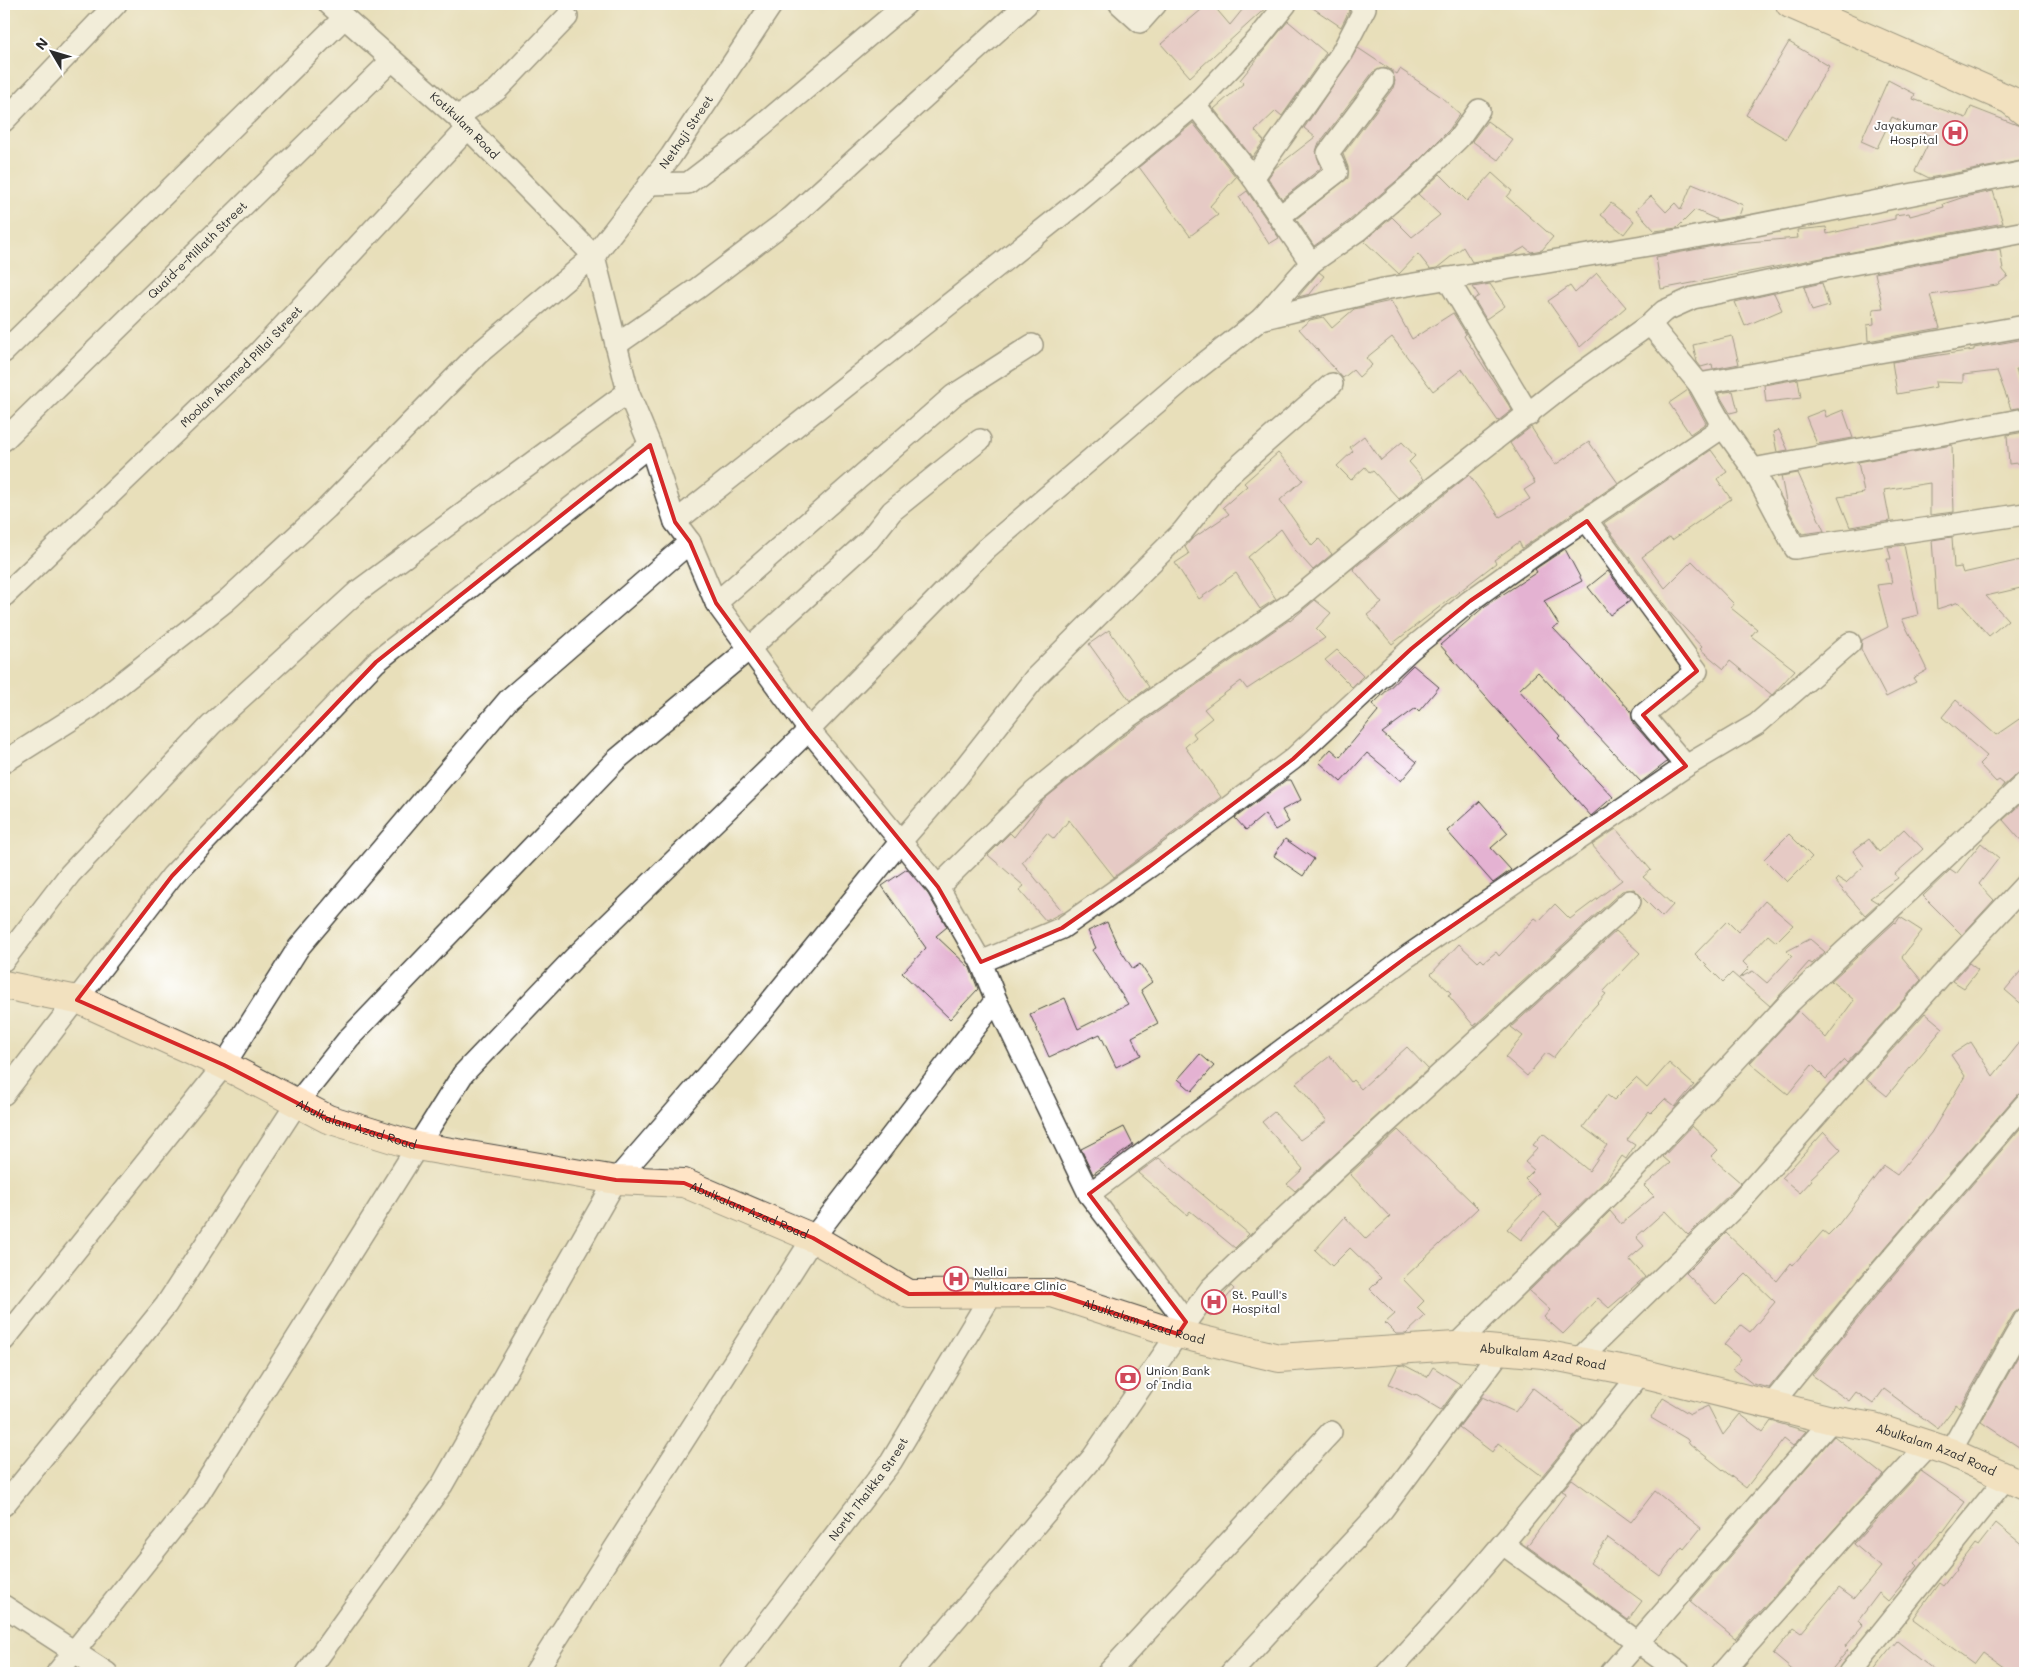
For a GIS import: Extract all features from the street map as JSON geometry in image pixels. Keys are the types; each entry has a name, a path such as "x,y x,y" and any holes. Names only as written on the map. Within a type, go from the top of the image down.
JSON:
{"main road":[{"path":"1790,4 2020,104"},
{"name":"Abulkalam Azad Road","path":"4,985 77,1000 224,1066 328,1119 416,1146 616,1180 684,1183 813,1238 909,1294 993,1292 1052,1294 1182,1328 1279,1358 1455,1346 1502,1349 1576,1361 1641,1373 1832,1420 1874,1428 1939,1449 2016,1482"}],"street":[{"path":"4,121 116,4"},
{"name":"Kotikulam Road","path":"329,4 463,122 594,256"},
{"name":"Nethaji Street","path":"4,762 91,707 227,600 326,508 478,354 594,256 671,156 772,4"},
{"path":"649,184 688,183 747,138 906,4"},
{"path":"616,345 698,288 793,216 1027,4"},
{"path":"1120,4 1140,22 1156,4"},
{"path":"675,522 1074,205 1195,105 1258,38 1286,4"},
{"path":"1253,178 1342,54 1365,8 1359,4"},
{"path":"4,352 344,18"},
{"name":"Moolan Ahamed Pillai Street","path":"4,596 258,352 463,122 567,18"},
{"name":"Quaid-e-Millath Street","path":"4,440 392,60"},
{"path":"1280,216 1337,172 1328,153 1383,80"},
{"path":"1195,105 1253,178 1311,263"},
{"path":"57,1673 195,1500 463,1074 575,957 809,730 987,548 1188,376 1261,319 1311,263 1357,231 1416,180 1459,138 1479,110"},
{"path":"1261,319 1384,289 1685,239 2025,172"},
{"path":"938,887 1034,792 1111,729 1293,602 1410,506 1529,415 1562,386 1650,324 1664,310 1693,298 1837,267 2025,232"},
{"path":"594,256 628,392 650,444 675,522 690,542 716,603 809,730 938,887 981,962 996,1000 1089,1194 1182,1328"},
{"path":"1447,278 1529,415"},
{"path":"1650,324 1699,384 1722,428 1752,470 1795,548 2025,514"},
{"path":"1699,384 2025,326"},
{"path":"716,603 954,395 1032,345"},
{"path":"307,1673 442,1486 616,1180 762,1012 900,841 958,776 1035,678 1182,531 1224,479 1332,384"},
{"path":"4,960 70,874 211,725 358,592 628,392"},
{"path":"1752,470 2025,419"},
{"path":"981,962 1062,928 1149,867 1293,759 1411,649 1470,601 1722,428"},
{"path":"4,1505 166,1305 297,1103 349,1038 615,761 749,649 869,540 892,511 980,440"},
{"path":"4,1094 172,876 376,662 650,444"},
{"path":"1586,521 1697,671 1644,715 1686,766"},
{"path":"4,1340 224,1066 299,947 509,699 690,542"},
{"path":"1089,1194 1408,956 1686,766 1757,724 1850,644"},
{"path":"1455,1346 1627,1177 1789,1003 2025,783"},
{"path":"1576,1361 1740,1202 1954,961 2025,885"},
{"path":"910,1673 1093,1457 1211,1288 1333,1172 1630,901"},
{"path":"535,1673 813,1238 996,1000"},
{"path":"1772,1404 1863,1292 2025,1104"},
{"name":"North Thaikka Street","path":"729,1673 891,1462 993,1292"},
{"path":"1722,1673 1861,1516 1939,1449 2025,1319"},
{"path":"1231,1673 1383,1509 1502,1349"},
{"path":"1387,1673 1420,1639 1504,1544 1641,1373"},
{"path":"1611,1673 1832,1420"},
{"path":"1108,1673 1331,1432"},
{"path":"1849,1673 2016,1482"},
{"path":"1504,1544 1639,1641 1680,1673"},
{"path":"4,1606 107,1673"}],"highlighted area":[{"path":"650,445 675,522 690,542 716,603 809,729 938,887 981,962 1062,928 1149,867 1293,759 1411,649 1470,601 1587,521 1697,671 1643,715 1686,766 1408,956 1089,1194 1186,1322 1178,1334 1052,1293 909,1294 813,1238 684,1183 616,1180 416,1146 328,1119 224,1065 77,1000 172,876 376,662"}],"building":[{"path":"1208,4 1212,4 1230,25 1247,4 1270,4 1190,77 1161,44"},
{"path":"1307,4 1346,4 1349,11 1341,27"},
{"path":"1288,21 1326,53 1282,116 1276,111 1255,131 1264,141 1252,157 1214,109 1244,83 1240,80"},
{"path":"1789,42 1829,66 1786,139 1746,115"},
{"path":"1358,48 1391,70 1384,68 1373,72 1318,145 1316,152 1321,168 1282,199 1268,178 1275,168 1315,137 1304,128"},
{"path":"1400,69 1440,96 1460,114 1449,130 1408,171 1349,221 1314,246 1296,219 1348,178 1348,167 1343,154 1393,88 1395,81 1391,70 1397,74"},
{"path":"1888,80 1915,94 1913,99 1966,118 1971,107 2025,128 2025,160 1929,178 1915,171 1932,136 1892,117 1877,148 1861,141"},
{"path":"1487,121 1513,140 1498,160 1472,141"},
{"path":"1193,123 1236,177 1210,206 1218,215 1190,236 1139,167"},
{"path":"1492,173 1512,191 1507,197 1553,237 1542,250 1531,252 1525,247 1511,255 1472,262 1463,247 1437,268 1430,269 1418,254 1399,274 1364,241 1392,217 1412,237 1440,215 1418,194 1440,174 1467,201"},
{"path":"1692,184 1743,205 1739,216 1718,220 1695,210 1677,228 1655,231 1636,210 1651,196 1666,212 1675,203 1681,210"},
{"path":"1247,191 1279,238 1269,244 1239,197"},
{"path":"1993,191 2003,223 1661,289 1656,257 1724,244 1798,238 1797,230 1826,227 1827,234 1895,219 1895,215 1909,213 1910,216 1944,207 1943,204 1964,197"},
{"path":"1611,203 1634,221 1624,234 1601,215"},
{"path":"2000,249 2003,270 2008,276 1997,285 1930,295 1940,328 1868,341 1867,325 1874,324 1873,309 1883,308 1875,273"},
{"path":"1319,272 1324,276 1310,294 1298,297"},
{"path":"1597,273 1626,307 1580,347 1548,301 1570,286 1575,293"},
{"path":"1822,283 1829,306 1812,311 1804,287"},
{"path":"1490,284 1505,306 1486,319 1474,299 1479,296 1473,287"},
{"path":"1774,293 1782,310 1745,326 1735,302"},
{"path":"1391,301 1412,339 1453,313 1466,334 1464,336 1512,410 1498,421 1462,369 1433,391 1392,337 1366,358 1372,365 1359,377 1353,370 1343,378 1299,329 1310,320 1323,317 1332,328 1354,309"},
{"path":"1732,336 1739,364 1713,369 1712,364 1701,367 1697,362 1693,345"},
{"path":"2025,339 2025,369 2016,369 2025,396 2025,407 2011,409 1997,371 1963,375 1963,383 1935,382 1936,387 1897,394 1892,362 1974,350 1974,348"},
{"path":"1798,379 1801,398 1766,402 1764,385"},
{"path":"1688,390 1706,423 1690,434 1669,403"},
{"path":"1733,391 1738,411 1730,413 1718,393"},
{"path":"1824,410 1826,417 1843,410 1853,438 1817,444 1806,417"},
{"path":"1531,427 1555,465 1589,442 1618,483 1522,548 1519,542 1494,560 1496,563 1392,644 1367,615 1382,603 1353,569 1469,475 1500,517 1530,499 1524,490 1535,483 1510,443"},
{"path":"1779,430 1788,450 1777,452 1773,432"},
{"path":"2025,432 2025,462 2009,464 2007,435"},
{"path":"1364,436 1381,460 1402,442 1415,456 1409,462 1424,479 1399,499 1373,471 1370,473 1365,467 1351,480 1337,466 1353,451 1350,447"},
{"path":"1952,445 1954,512 1930,515 1930,483 1884,490 1890,521 1850,527 1838,497 1864,493 1858,462"},
{"path":"1711,450 1727,472 1717,479 1731,499 1672,540 1670,537 1642,557 1665,588 1692,561 1734,604 1731,608 1757,629 1751,636 1795,670 1772,695 1730,661 1724,669 1700,649 1702,647 1672,615 1604,523"},
{"path":"1278,453 1303,480 1280,500 1312,546 1319,539 1332,554 1313,570 1295,550 1281,529 1248,557 1276,599 1260,609 1236,573 1199,599 1175,563 1189,554 1185,547 1192,539 1229,514 1223,507 1247,486 1244,483"},
{"path":"1798,473 1824,531 1802,534 1787,507 1781,476"},
{"path":"1952,537 1954,568 1961,567 1963,573 2025,559 2025,587 1986,596 2008,620 1989,636 1959,602 1937,609 1932,540"},
{"path":"1904,545 1918,615 1902,619 1927,670 1913,678 1916,682 1886,697 1861,649 1862,640 1888,627 1877,585 1892,583 1887,559 1891,559 1888,547"},
{"path":"1565,549 1582,581 1544,601 1559,625 1553,628 1631,711 1633,723 1667,762 1641,782 1538,672 1519,690 1560,736 1558,738 1613,797 1591,816 1440,645 1485,606 1537,572 1535,569"},
{"path":"1608,571 1630,601 1610,615 1588,587"},
{"path":"1315,600 1331,613 1316,629 1325,638 1247,689 1241,681 1204,709 1212,718 1193,733 1196,737 1185,747 1221,797 1114,877 1069,820 1054,839 1047,833 1022,862 1063,912 1046,921 1019,890 1024,886 988,855 1010,833 1014,837 1042,801 1119,739 1290,621"},
{"path":"1109,630 1149,687 1130,701 1089,644"},
{"path":"1337,650 1363,676 1352,687 1325,660"},
{"path":"1413,665 1439,687 1419,711 1416,708 1382,733 1417,762 1401,781 1367,753 1341,782 1319,762 1331,749 1340,757 1378,711 1373,704"},
{"path":"1956,700 1996,735 2025,715 2025,771 2017,774 2001,788 2004,784 1999,780 1996,782 1979,764 1987,756 1942,717"},
{"path":"1286,780 1291,780 1301,800 1282,810 1289,822 1275,830 1265,814 1246,830 1235,818"},
{"path":"2025,800 2025,845 2003,820"},
{"path":"1480,801 1508,833 1491,848 1511,870 1493,883 1447,831"},
{"path":"1616,829 1651,870 1643,877 1673,905 1662,917 1634,889 1622,891 1474,1026 1448,995 1451,993 1431,974 1459,944 1478,962 1481,959 1484,962 1496,952 1499,956 1535,918 1539,921 1555,904 1570,919 1622,880 1592,845"},
{"path":"1904,829 1923,849 1895,874 1898,878 1870,898 1878,903 1865,915 1835,881 1838,878 1846,883 1864,866 1853,851 1869,839 1879,852"},
{"path":"1789,834 1812,857 1787,882 1764,859"},
{"path":"1285,839 1314,859 1303,876 1274,856"},
{"path":"1981,843 1999,858 1979,884 1994,900 1962,935 1923,896 1950,870 1956,874"},
{"path":"907,869 928,894 947,927 936,936 970,968 978,989 950,1019 902,973 926,948 882,886"},
{"path":"1765,901 1793,925 1776,942 1768,935 1743,962 1749,968 1739,978 1753,971 1767,983 1792,956 1787,951 1810,939 1825,952 1812,964 1809,962 1770,1006 1732,973 1723,982 1695,954 1727,921 1738,932"},
{"path":"1900,917 1922,931 1902,957 1921,980 1847,1063 1844,1060 1826,1079 1812,1065 1788,1094 1750,1063 1798,1011 1826,1038 1854,1000 1831,981 1896,923"},
{"path":"1107,922 1118,946 1133,969 1140,964 1152,982 1141,990 1158,1023 1132,1037 1141,1055 1116,1067 1100,1034 1049,1057 1030,1014 1065,998 1078,1029 1128,1004 1092,950 1096,948 1088,931"},
{"path":"1616,931 1640,953 1603,992 1606,994 1580,1023 1553,1058 1546,1053 1527,1076 1505,1057 1523,1036 1511,1027"},
{"path":"1969,963 1978,970 1964,988 1953,981"},
{"path":"2025,966 2025,1007 2005,990"},
{"path":"1925,1013 1943,1028 1887,1096 1866,1079"},
{"path":"2025,1036 2025,1092 2016,1096 1854,1284 1769,1388 1753,1384 1733,1369 1741,1359 1724,1345 1741,1325 1750,1332 1775,1302 1746,1274 1716,1304 1686,1273 1726,1233 1777,1281 1791,1263 1793,1265 1823,1231 1828,1235 1838,1225 1884,1166 1897,1175 1931,1133 1965,1076 1951,1055 1971,1042 1993,1076"},
{"path":"1407,1047 1428,1069 1295,1191 1287,1184 1303,1169 1262,1122 1274,1112 1300,1140 1327,1121 1296,1083 1330,1056 1351,1082 1353,1080 1361,1089"},
{"path":"1200,1054 1214,1066 1192,1091 1178,1079"},
{"path":"1669,1063 1694,1085 1675,1107 1665,1099 1651,1113 1649,1111 1627,1140 1635,1145 1626,1159 1622,1156 1606,1180 1559,1226 1544,1212 1521,1240 1507,1229 1540,1194 1525,1179 1534,1170 1525,1162 1538,1148 1533,1145 1543,1133 1589,1171 1607,1145 1583,1127 1607,1095 1614,1100 1636,1078 1647,1088"},
{"path":"2025,1123 2025,1307 2014,1313 1960,1408 1956,1405 1938,1429 1884,1389 1873,1404 1856,1392 1849,1401 1812,1375 1873,1300"},
{"path":"1692,1126 1718,1150 1711,1157 1741,1183 1688,1235 1665,1211 1636,1237 1644,1246 1629,1259 1645,1277 1609,1308 1598,1298 1563,1334 1544,1317 1550,1310 1529,1291 1610,1211 1621,1224 1654,1196 1644,1186 1670,1163 1663,1157"},
{"path":"1124,1127 1133,1145 1093,1174 1081,1149"},
{"path":"1398,1130 1478,1208 1403,1279 1424,1301 1417,1308 1425,1316 1406,1334 1396,1334 1385,1323 1395,1314 1370,1289 1381,1278 1350,1248 1332,1266 1315,1250 1345,1217 1366,1239 1390,1217 1350,1174"},
{"path":"1824,1132 1841,1150 1810,1179 1812,1180 1800,1193 1782,1178"},
{"path":"1159,1158 1249,1234 1235,1248 1190,1211 1187,1215 1138,1173"},
{"path":"1231,1286 1234,1289 1211,1316 1208,1314"},
{"path":"2025,1344 2025,1451 1981,1422"},
{"path":"1404,1365 1427,1377 1433,1367 1460,1384 1441,1410 1416,1395 1389,1384 1398,1366"},
{"path":"1533,1388 1583,1426 1542,1476 1498,1443 1492,1452 1459,1427 1482,1397 1515,1412"},
{"path":"1663,1398 1690,1414 1708,1406 1723,1435 1740,1414 1763,1432 1771,1421 1806,1431 1793,1446 1784,1439 1746,1488 1690,1444 1687,1439 1651,1418"},
{"path":"1834,1436 1883,1475 1735,1639 1690,1602"},
{"path":"1921,1471 1965,1502 1943,1532 1915,1563 1918,1566 1888,1601 1879,1593 1858,1621 1863,1626 1845,1647 1848,1650 1829,1673 1796,1673 1773,1654 1794,1628 1801,1633 1839,1588 1854,1599 1881,1567 1854,1544"},
{"path":"1572,1479 1631,1522 1655,1491 1701,1528 1684,1549 1682,1547 1660,1576 1608,1538 1590,1563 1642,1601 1628,1620 1527,1546 1566,1493 1562,1491"},
{"path":"1996,1523 2025,1547 2025,1673 2013,1673 1982,1651 1973,1663 1913,1619 1939,1583 1943,1586 1975,1544 1978,1546"},
{"path":"1897,1641 1938,1673 1871,1673"}],"place":[{"name":"Jayakumar Hospital","path":"1955,133"},
{"name":"Nellai Multicare Clinic","path":"956,1279"},
{"name":"St. Paull's Hospital","path":"1214,1302"},
{"name":"Union Bank of India","path":"1128,1378"}]}
